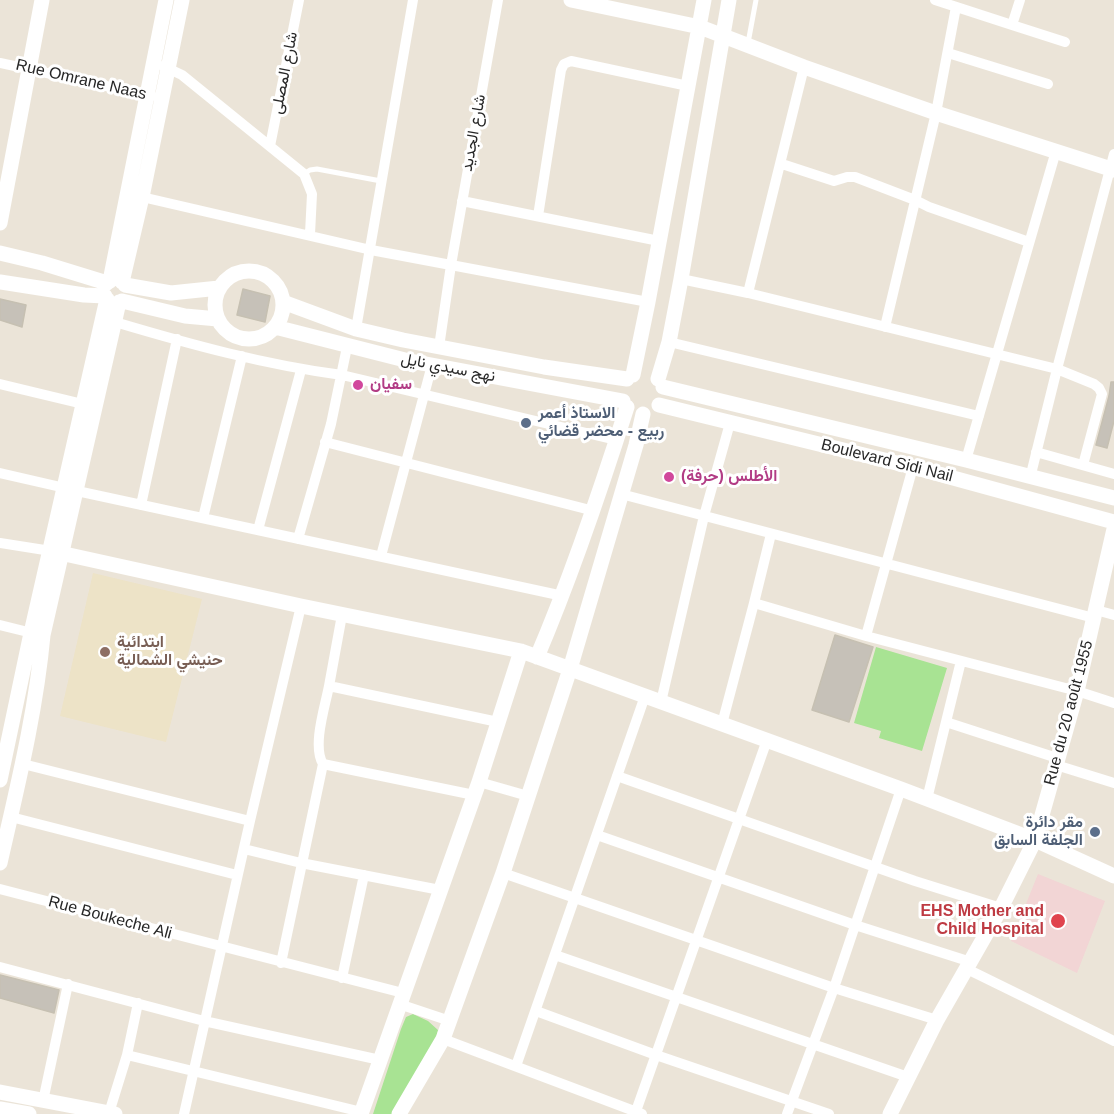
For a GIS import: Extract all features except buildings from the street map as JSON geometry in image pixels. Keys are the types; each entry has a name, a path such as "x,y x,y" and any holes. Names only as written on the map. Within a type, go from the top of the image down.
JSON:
{"street":[{"path":"0,223 42,0"},
{"path":"162,65 166,0"},
{"path":"0,780 3,758 37,634 90,405 154,97 182,0"},
{"name":"شارع المصلى","path":"270,146 299,0"},
{"path":"356,329 413,0"},
{"name":"شارع الجديد","path":"439,346 498,0"},
{"path":"571,0 627,6 700,27 804,68 936,112 1056,151 1113,164 1030,477"},
{"path":"537,657 563,596 594,511 616,440 625,404 622,390 630,377 648,302 704,0"},
{"path":"625,404 631,411 643,414 649,413 662,400 661,383 729,0"},
{"path":"935,0 1065,42"},
{"path":"1012,25 1020,0"},
{"path":"885,327 936,112 956,7"},
{"path":"948,53 1048,84"},
{"path":"538,216 561,70 564,64 571,62 688,86"},
{"name":"Rue Omrane Naas","path":"0,63 154,97"},
{"path":"162,65 188,80 304,174 312,194 310,234"},
{"path":"748,293 782,164 804,68"},
{"path":"90,405 115,322 115,291 142,197 154,97"},
{"path":"966,460 1056,151"},
{"path":"782,164 834,181 850,176 855,177 929,207 1029,242"},
{"path":"142,197 310,234 371,250 648,302"},
{"path":"462,201 659,241"},
{"path":"0,253 52,266 185,316 218,319"},
{"path":"246,271 256,271 275,282 283,302 275,327 255,338 233,335 224,328 215,309 219,288 235,274 246,271"},
{"path":"681,279 748,293 1057,369 1094,384 1102,394 1083,465"},
{"path":"0,282 84,295 115,291 171,292 219,288"},
{"name":"نهج سيدي نايل","path":"283,302 356,329 544,367 630,377"},
{"path":"115,322 301,370 342,375 616,440"},
{"name":"نهج سيدي نايل","path":"275,327 347,347 625,404"},
{"path":"141,505 177,339"},
{"path":"669,342 980,416"},
{"path":"298,539 325,442 347,347"},
{"path":"203,518 242,356"},
{"path":"381,556 432,365"},
{"path":"258,530 301,370"},
{"path":"630,377 638,373 649,373 661,383"},
{"name":"Boulevard Sidi Nail","path":"661,383 1114,498"},
{"path":"0,384 90,405"},
{"name":"Boulevard Sidi Nail","path":"659,405 913,467 1114,522"},
{"path":"399,1114 443,1039 503,873 570,669 636,445 643,414"},
{"path":"661,702 704,516 730,423"},
{"path":"325,442 594,511"},
{"path":"1036,452 1114,474"},
{"path":"866,636 913,467"},
{"path":"0,473 563,596"},
{"path":"621,494 886,564 1095,614 1114,615"},
{"name":"Rue du 20 août 1955","path":"890,1114 937,1020 1001,908 1035,840 1077,691 1114,529"},
{"path":"722,724 771,534"},
{"path":"0,543 56,552 342,615 521,651 901,789 1035,840 1114,876"},
{"path":"754,603 866,636 1077,691 1114,703"},
{"path":"184,1114 237,875 301,606"},
{"path":"281,963 323,764 319,756 318,744 342,615"},
{"path":"0,625 37,634"},
{"path":"0,863 40,670 37,634"},
{"path":"127,1055 362,1113 477,789 521,651"},
{"path":"927,799 961,661"},
{"path":"329,686 498,722"},
{"path":"516,1066 645,696"},
{"path":"946,722 1114,783"},
{"path":"443,1039 638,1113 695,938 767,740"},
{"path":"323,764 528,796"},
{"path":"22,765 250,821"},
{"path":"617,776 874,867 1001,908"},
{"path":"787,1114 834,988 901,789"},
{"path":"11,816 237,875"},
{"path":"597,835 969,965 1114,1041"},
{"path":"244,849 301,863 440,890"},
{"path":"503,873 834,988 937,1020"},
{"path":"342,978 364,875"},
{"name":"Rue Boukeche Ali","path":"0,889 342,978 401,999 450,1021"},
{"path":"555,955 908,1077"},
{"path":"0,966 204,1021 380,1060"},
{"path":"43,1101 68,984"},
{"path":"0,1092 112,1114 138,1003"},
{"path":"536,1011 829,1114"},
{"path":"0,1109 29,1114"}],"lane":[{"path":"748,45 756,0"},
{"path":"304,174 317,169 382,181"}],"shaded area":[{"path":"93,573 202,599 166,742 60,716"},
{"name":"EHS Mother and Child Hospital","path":"1038,874 1105,901 1077,973 1011,941"}],"green space":[{"path":"876,647 947,668 922,751 879,738 881,731 854,723"},
{"path":"413,1014 428,1021 438,1030 436,1038 392,1114 373,1114 401,1029 406,1017"}],"place":[{"name":"سفيان","path":"358,385"},
{"name":"الاستاذ أعمر ربيع - محضر قضائي","path":"526,423"},
{"name":"الأطلس (حرفة)","path":"669,477"},
{"name":"ابتدائية حنيشي الشمالية","path":"105,652"},
{"name":"مقر دائرة الجلفة السابق","path":"1095,832"},
{"name":"EHS Mother and Child Hospital","path":"1058,921"}]}
